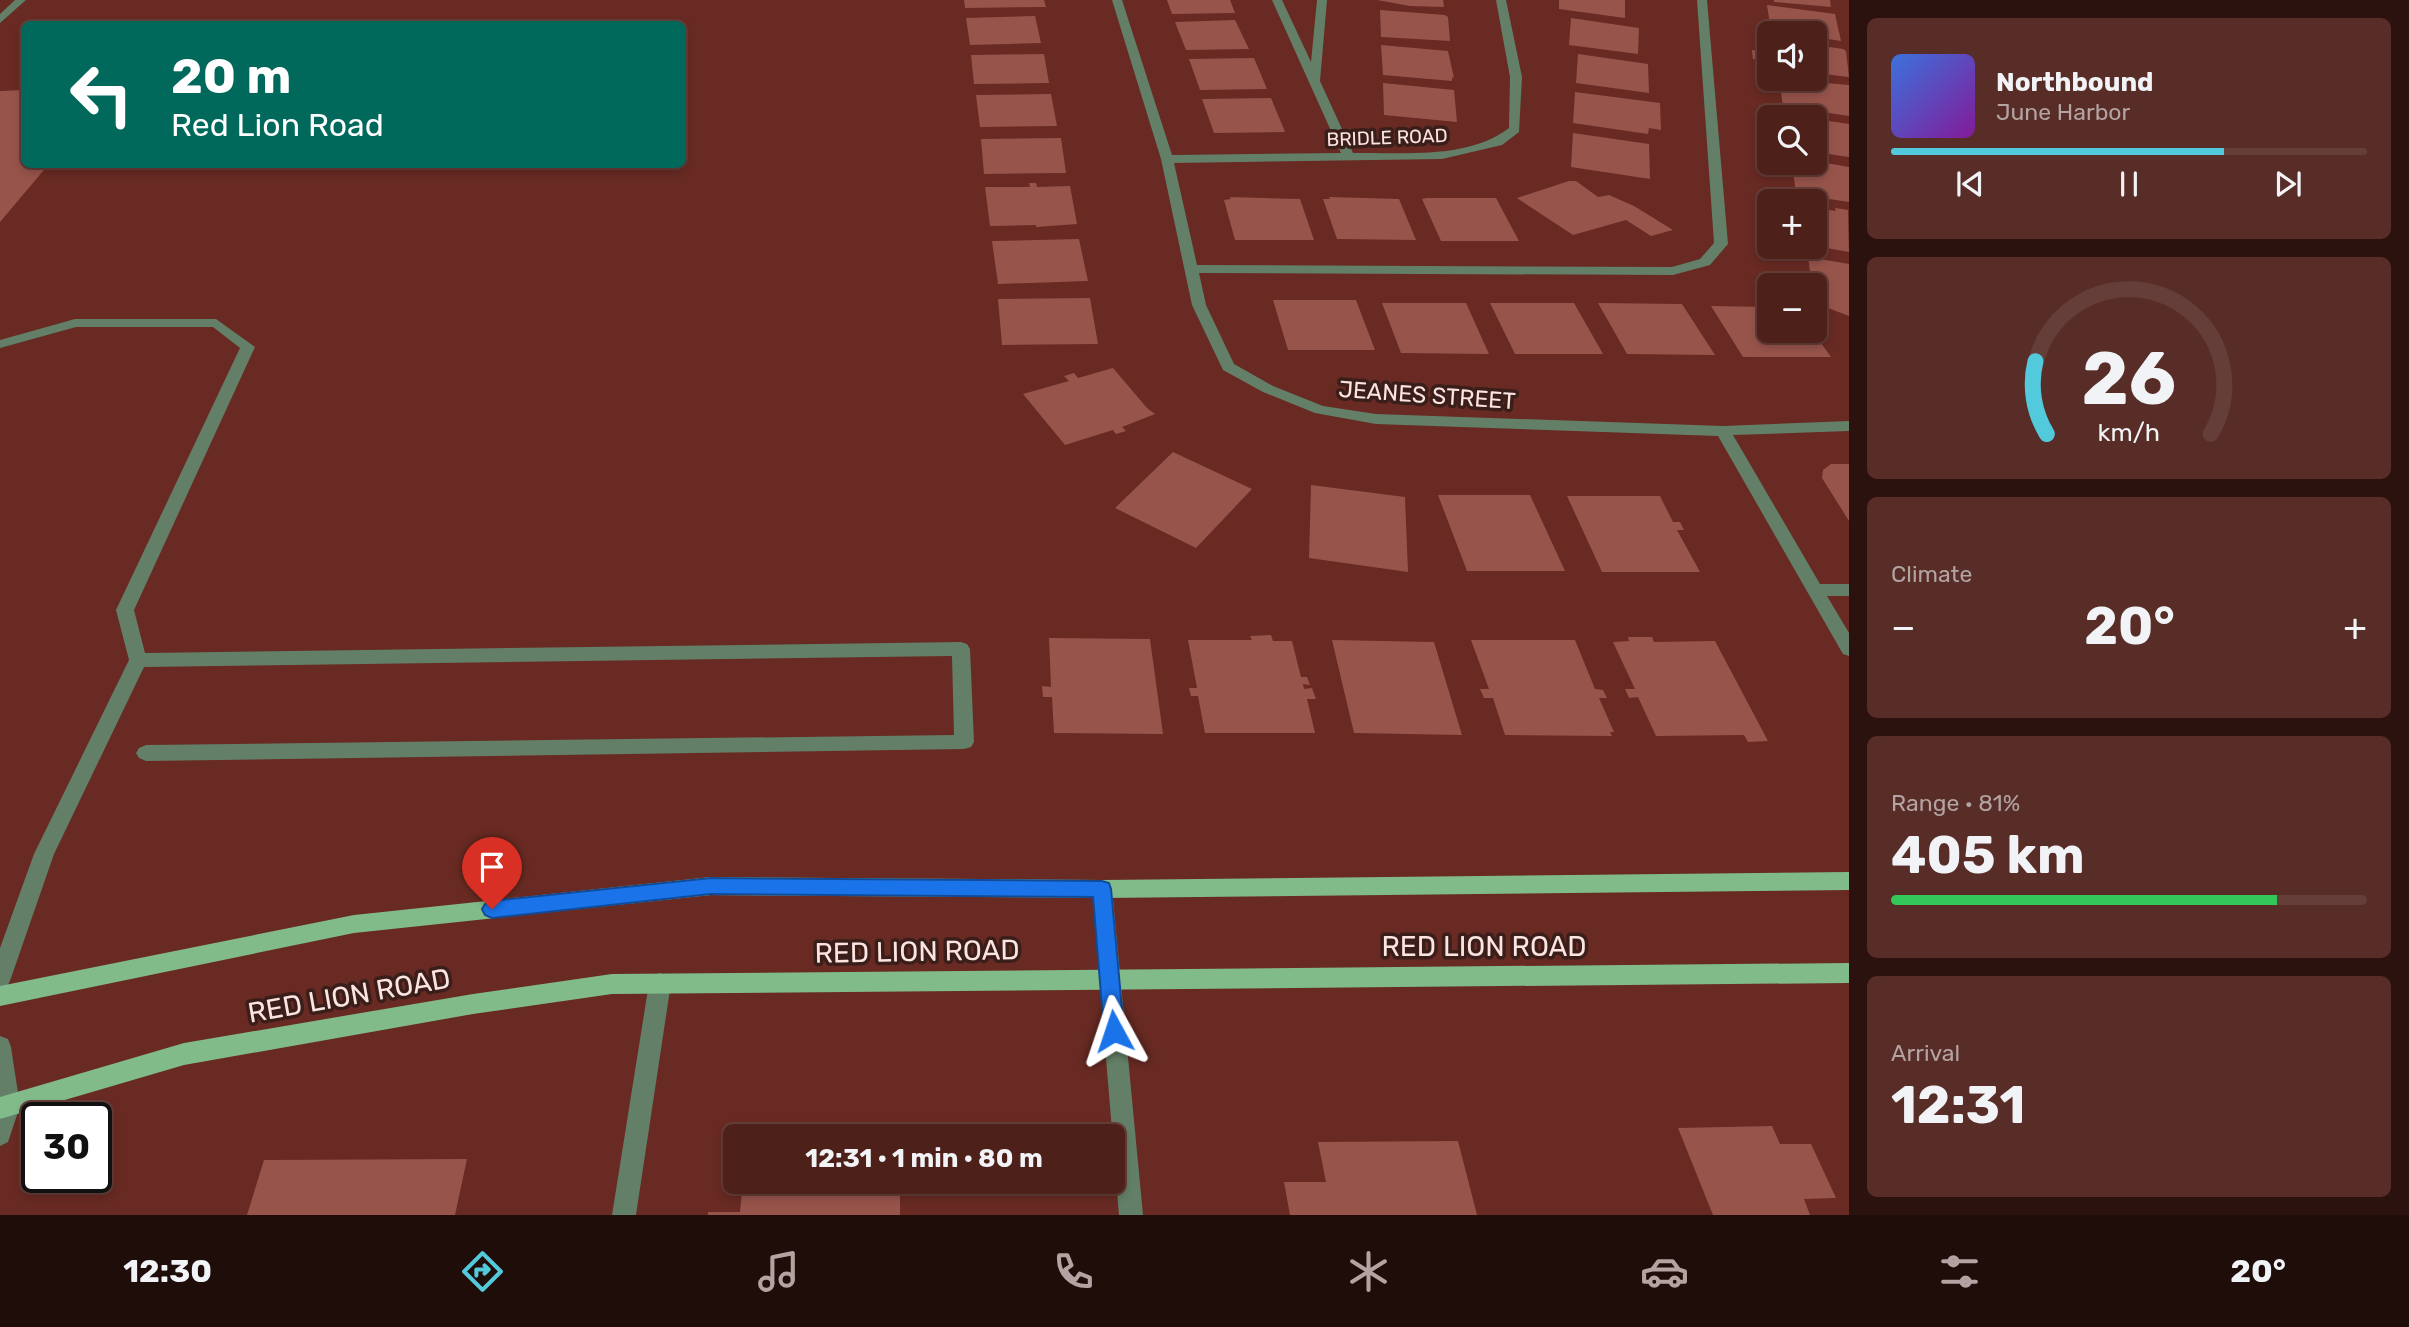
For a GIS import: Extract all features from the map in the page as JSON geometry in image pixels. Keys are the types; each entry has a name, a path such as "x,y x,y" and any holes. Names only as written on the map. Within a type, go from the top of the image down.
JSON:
{"main road":[{"path":"0,996 355,924 711,886 1102,889 1849,881"},
{"name":"RED LION ROAD","path":"4,1107 184,1054 473,1004 612,984 1849,973"}],"street":[{"path":"0,20 21,0"},
{"name":"JEANES STREET","path":"1117,0 1167,159 1199,306 1228,367 1268,389 1320,410 1376,419 1723,431 1849,426"},
{"path":"1277,0 1349,157"},
{"path":"1315,82 1322,0"},
{"name":"BRIDLE ROAD","path":"1167,159 1443,155 1497,142 1515,129 1516,77 1501,0"},
{"path":"1191,269 1673,271 1705,262 1721,244 1703,0"},
{"path":"0,344 75,323 216,323 248,347 125,610 138,660 44,854 0,978"},
{"path":"1723,431 1849,649"},
{"path":"1815,590 1849,590"},
{"path":"138,660 961,649 964,742 146,753"},
{"path":"1102,889 1132,1215"},
{"path":"624,1215 660,983"},
{"path":"0,1047 4,1107 0,1134"}],"building":[{"path":"964,0 1044,0 1046,7 965,8"},
{"path":"1167,0 1230,0 1235,13 1172,14"},
{"path":"1377,0 1443,0 1444,7 1410,6"},
{"path":"1559,0 1625,0 1625,18 1559,9"},
{"path":"1830,0 1831,7 1774,2"},
{"path":"1767,5 1835,14 1841,41 1827,39 1827,21 1769,21"},
{"path":"1380,10 1445,15 1448,17 1450,41 1381,37"},
{"path":"1035,16 1041,43 970,45 966,18"},
{"path":"1571,18 1639,28 1638,54 1569,45"},
{"path":"1235,20 1249,49 1186,50 1175,22"},
{"path":"1381,45 1448,51 1454,78 1452,77 1452,81 1383,75"},
{"path":"1827,47 1846,51 1849,77 1827,74"},
{"path":"1752,50 1757,51 1757,60 1753,59"},
{"path":"1044,54 1049,83 974,84 971,55"},
{"path":"1578,54 1648,64 1649,93 1576,83"},
{"path":"1254,58 1267,89 1200,90 1189,59"},
{"path":"1383,83 1454,90 1457,122 1384,115"},
{"path":"1827,83 1849,85 1849,116 1827,113 1827,105 1783,105 1781,91 1827,91"},
{"path":"21,90 21,168 46,168 0,222 0,91"},
{"path":"1575,92 1660,103 1661,130 1649,128 1648,134 1573,123"},
{"path":"1051,94 1057,126 980,127 976,95"},
{"path":"1271,98 1285,132 1214,133 1202,99"},
{"path":"1827,121 1849,124 1849,157 1827,154"},
{"path":"1573,133 1649,144 1650,179 1571,167"},
{"path":"1061,138 1066,173 984,174 981,139"},
{"path":"1827,163 1849,167 1849,202 1827,199 1827,189 1795,189 1794,175 1827,175"},
{"path":"1576,181 1598,197 1609,195 1634,206 1673,230 1651,236 1626,220 1573,235 1517,198"},
{"path":"1029,183 1036,183 1037,187 1070,186 1077,224 990,226 985,187 1030,187"},
{"path":"1230,197 1300,199 1314,240 1235,240 1224,200 1231,199"},
{"path":"1329,197 1399,199 1416,240 1337,239 1323,199 1330,199"},
{"path":"1496,198 1519,241 1441,241 1422,199"},
{"path":"1827,210 1848,210 1849,252 1827,248"},
{"path":"1079,239 1088,281 998,284 992,241"},
{"path":"1808,259 1849,264 1849,316 1827,308 1827,273 1810,273"},
{"path":"1090,298 1098,344 1002,345 998,299"},
{"path":"1273,300 1356,300 1375,350 1288,350"},
{"path":"1382,303 1466,303 1489,354 1401,353"},
{"path":"1490,303 1574,303 1603,354 1515,354"},
{"path":"1598,303 1682,304 1715,355 1627,354"},
{"path":"1711,306 1757,307 1757,343 1821,343 1831,357 1743,357"},
{"path":"1113,368 1155,414 1122,427 1126,431 1116,434 1113,430 1065,445 1023,394 1069,381 1064,376 1074,373 1078,378"},
{"path":"1173,452 1252,489 1196,548 1115,508"},
{"path":"1831,464 1849,464 1849,521 1822,478 1823,470"},
{"path":"1311,485 1405,497 1408,572 1309,558"},
{"path":"1438,495 1530,495 1565,571 1467,571"},
{"path":"1567,496 1660,496 1673,522 1680,522 1684,530 1677,530 1700,572 1602,572"},
{"path":"1271,635 1273,641 1292,641 1301,677 1307,677 1310,685 1303,684 1304,689 1312,688 1316,699 1307,699 1315,733 1205,733 1198,696 1191,696 1189,688 1197,688 1188,640 1252,640 1250,636"},
{"path":"1628,637 1652,637 1654,642 1715,641 1768,741 1748,742 1744,735 1656,736 1638,697 1629,698 1625,689 1635,689 1613,642 1629,641"},
{"path":"1049,638 1150,639 1163,734 1054,733 1052,697 1043,697 1042,686 1051,687"},
{"path":"1332,640 1434,642 1462,735 1354,733"},
{"path":"1471,640 1575,640 1595,689 1603,690 1607,698 1599,698 1614,732 1610,732 1612,736 1505,735 1493,698 1484,698 1480,689 1489,689"},
{"path":"1772,1126 1780,1144 1811,1144 1836,1198 1804,1199 1810,1215 1713,1215 1678,1128"},
{"path":"1458,1141 1477,1215 1290,1215 1284,1182 1326,1182 1318,1142"},
{"path":"467,1159 455,1215 247,1215 264,1160"},
{"path":"742,1194 900,1194 900,1215 708,1215 708,1212 740,1212"}],"route":[{"path":"492,909 711,886 1102,889 1114,1031"}]}
